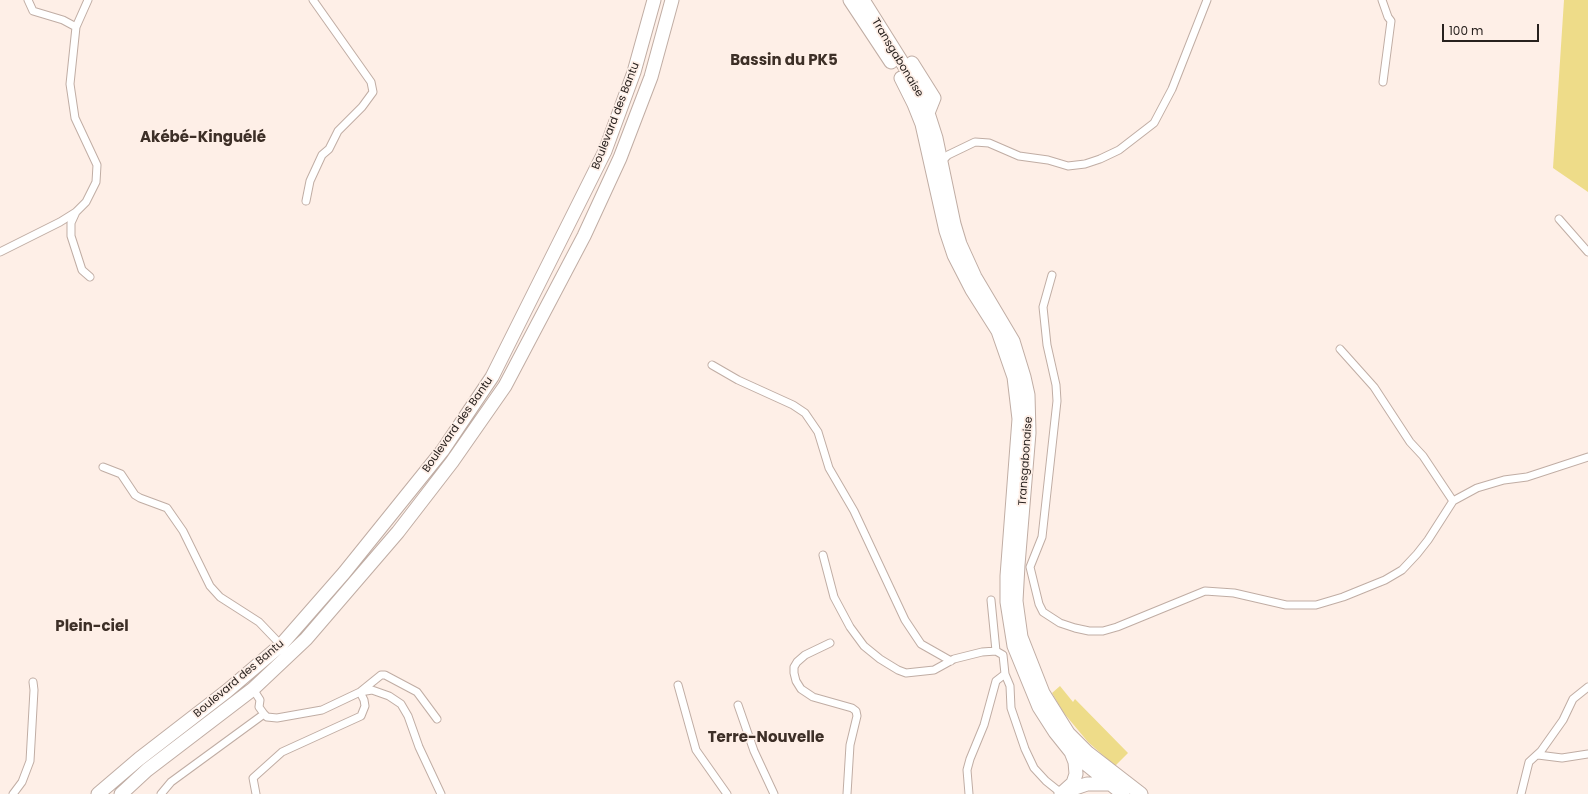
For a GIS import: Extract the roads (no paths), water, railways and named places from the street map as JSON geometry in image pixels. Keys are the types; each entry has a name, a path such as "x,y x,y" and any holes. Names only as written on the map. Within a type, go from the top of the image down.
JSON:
{"highway":[{"name":"Boulevard des Bantu","path":"98,794 139,758 233,687 281,645 340,579 443,450 492,377 605,151 634,72 654,0"},
{"name":"Boulevard des Bantu","path":"121,794 147,770 253,689 306,639 398,532 452,462 504,386 584,236 620,158 652,77 672,0"},
{"name":"Transgabonaise","path":"850,0 890,59 914,104 922,124 946,231 954,255 972,290 998,331 1010,362 1018,396 1019,419 1007,576 1008,618 1014,646 1039,707 1055,732 1071,752 1123,794"},
{"name":"Transgabonaise","path":"863,0 910,75 928,113 941,162 954,224 964,254 983,291 1007,327 1014,341 1028,395 1029,433 1024,566 1016,601 1021,637 1043,693 1068,733 1088,753 1141,794"},
{"path":"873,0 934,98 928,113"},
{"path":"1062,793 1073,783 1076,774 1075,762 1071,752"},
{"path":"1062,793 1087,784 1109,784"}],"street":[{"path":"28,0 33,11 62,20 76,27"},
{"path":"88,0 76,27 70,84 72,106 97,170 96,182 91,193 76,212 71,223 72,236 82,270 90,276"},
{"path":"306,201 310,181 322,155 329,148 338,131 362,107 373,92 371,82 313,0"},
{"path":"941,162 948,155 975,142 989,143 1019,156 1048,160 1068,166 1085,164 1119,150 1154,123 1172,89 1207,0"},
{"path":"1382,0 1388,18 1391,20 1383,82"},
{"path":"0,252 60,222 76,212"},
{"path":"1560,219 1588,252"},
{"path":"1052,275 1043,306 1047,345 1056,385 1057,408 1042,537 1024,566 1043,612 1060,623 1089,631 1117,627 1205,591 1221,591 1250,595 1286,605 1316,606 1354,593 1402,570 1421,550 1453,501 1477,488 1504,480 1527,477 1588,457"},
{"path":"1340,349 1374,387 1410,442 1423,456 1453,501"},
{"path":"712,365 738,380 793,405 809,418 818,432 829,468 854,511 905,620 921,644 951,661"},
{"path":"103,467 121,474 135,495 167,508 183,531 210,586 220,597 259,622 281,645"},
{"path":"823,555 834,597 850,627 864,646 880,659 906,673 934,670 971,653 996,651 1003,655 1005,674 1010,686 1014,718 1025,749 1034,768 1046,781 1062,793"},
{"path":"991,600 996,651"},
{"path":"830,643 805,655 797,662 794,667 794,673 796,681 801,689 813,696 852,708 856,711 857,716 850,746 847,794"},
{"path":"969,794 967,770 970,759 984,725 996,681 1005,674"},
{"path":"253,689 260,700 259,708 267,717 277,718 296,716 322,710 360,692 381,675 385,675 417,692 437,719"},
{"path":"14,794 30,761 34,690 33,682"},
{"path":"678,685 696,750 727,794"},
{"path":"1538,756 1563,720 1574,699 1588,687"},
{"path":"360,692 372,690 389,696 401,704 408,716 419,747 441,794"},
{"path":"256,794 253,778 282,752 361,716 364,700 360,692"},
{"path":"738,705 754,751 774,794"},
{"path":"161,794 171,782 264,714"},
{"path":"1520,794 1531,758 1538,756 1562,758 1588,754"}],"district":[{"name":"Bassin du PK5","path":"784,61"},
{"name":"Akébé-Kinguélé","path":"203,138"},
{"name":"Plein-ciel","path":"92,627"},
{"name":"Terre-Nouvelle","path":"766,738"}]}
